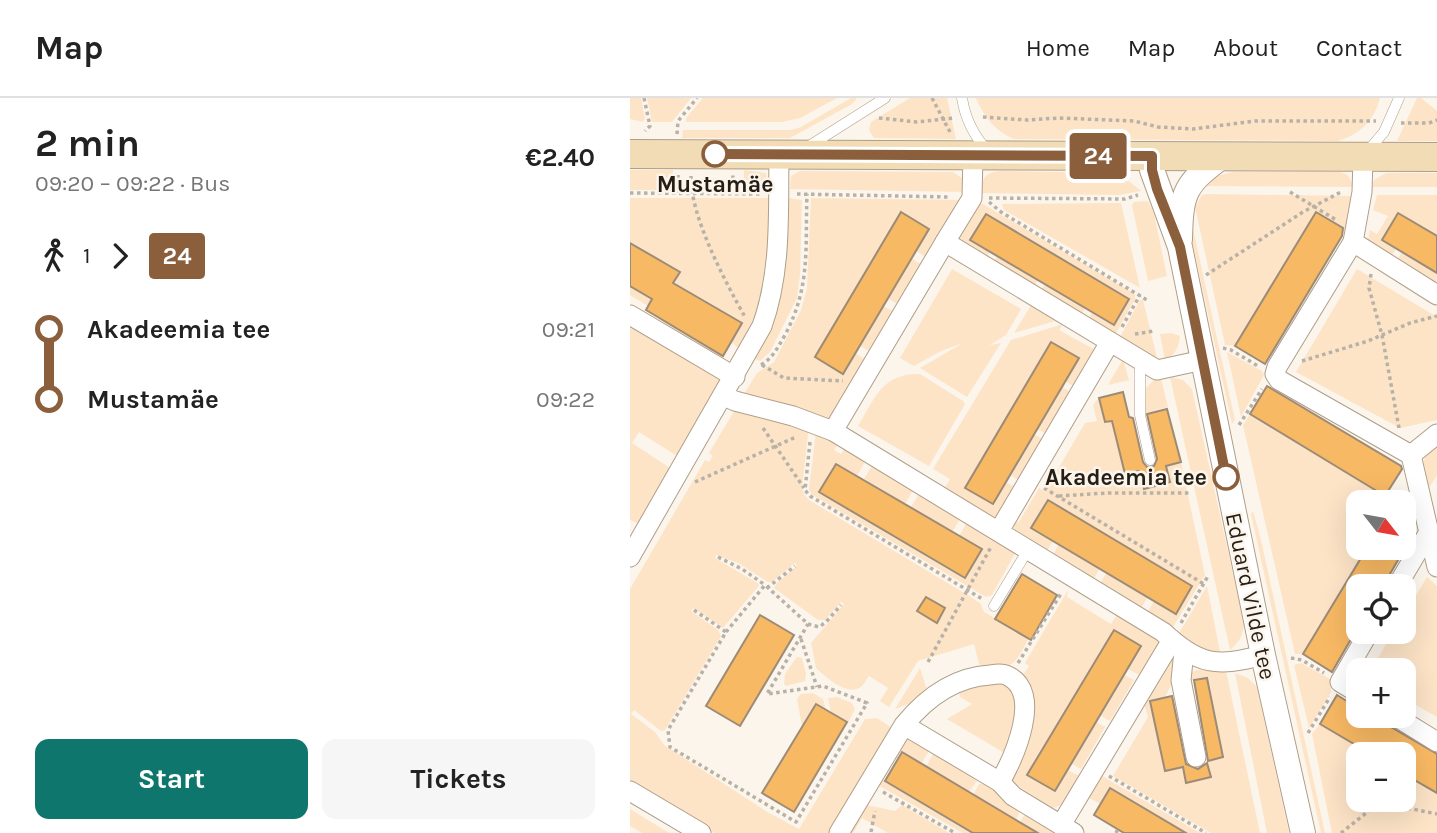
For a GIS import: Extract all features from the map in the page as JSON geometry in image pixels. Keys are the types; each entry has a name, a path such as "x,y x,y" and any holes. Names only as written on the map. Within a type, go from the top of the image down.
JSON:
{"main road":[{"path":"630,153 1437,157"}],"street":[{"path":"630,557 636,531 724,396 756,337 769,306 775,285 788,154"},
{"path":"833,431 972,198 982,155"},
{"path":"1180,247 1182,202 1188,187 1224,155"},
{"name":"Eduard Vilde tee","path":"1152,156 1157,189 1180,247 1213,354 1264,655 1303,833"},
{"path":"1363,158 1362,192 1354,237 1275,374 1279,380 1404,451 1437,567"},
{"path":"1354,237 1374,257 1437,295"},
{"path":"946,242 1157,370 1213,354"},
{"path":"630,315 735,377"},
{"path":"999,531 1111,343"},
{"path":"724,396 812,427 833,431 1163,632 1199,659 1228,664 1264,655"},
{"path":"1404,451 1437,434"},
{"path":"1403,574 1429,532"},
{"path":"1346,686 1339,682 1362,644"},
{"path":"1178,645 1181,680 1196,757"},
{"path":"904,725 1000,782 1013,796 1068,829 1095,768 1178,645"},
{"path":"839,833 914,712 939,691 974,676 1003,674 1010,677 1021,689 1026,707 1012,761 1000,782"},
{"path":"1414,728 1437,742"},
{"path":"630,791 701,833"}],"lane":[{"path":"866,108 873,98"},
{"path":"788,154 885,98"},
{"path":"962,98 967,117 980,142 982,155"},
{"path":"1363,158 1384,132 1399,98"},
{"path":"1140,360 1140,415 1150,460"},
{"path":"994,606 1028,550"}],"path":[{"path":"644,98 650,127"},
{"path":"678,126 678,121 697,98"},
{"path":"932,98 945,118 952,136 982,155"},
{"path":"866,108 881,119 917,122 967,117 1027,120 1059,118 1134,121 1158,127 1193,129 1255,121 1358,120 1429,123 1437,120"},
{"path":"678,169 678,193"},
{"path":"1290,192 1354,237"},
{"path":"1206,275 1313,206 1340,192"},
{"path":"630,193 770,194"},
{"path":"691,193 719,269 756,337"},
{"path":"1143,193 1125,199 984,198 1001,212 1147,300"},
{"path":"789,194 951,197"},
{"path":"756,366 769,361 776,351 801,299 805,282 807,194"},
{"path":"1374,257 1369,289 1382,335 1404,451"},
{"path":"1111,343 1140,295"},
{"path":"1239,425 1267,381 1275,374 1298,363 1437,316"},
{"path":"1213,354 1231,350 1275,374"},
{"path":"762,365 784,378 846,381 866,377"},
{"path":"746,404 810,496 994,606"},
{"path":"686,485 705,479 812,427"},
{"path":"806,490 812,427"},
{"path":"1030,480 1204,584"},
{"path":"1057,496 1107,493 1190,494"},
{"path":"928,662 999,531"},
{"path":"718,557 742,569 808,624 819,626 826,622 841,605"},
{"path":"795,566 766,587 726,632 668,730 670,747 796,822 867,703 823,686 767,694 808,624"},
{"path":"1178,645 1208,576"},
{"path":"1010,677 1071,577"},
{"path":"694,610 726,632"},
{"path":"800,638 817,687"},
{"path":"1291,658 1302,660 1339,682 1308,733"},
{"path":"1095,768 1206,833"},
{"path":"1341,833 1375,806 1383,803 1437,814"},
{"path":"904,804 955,833"},
{"path":"871,832 876,805"}],"shaded area":[{"path":"630,98 641,98 645,119 643,122 630,119"},
{"path":"647,98 691,98 672,122 652,122"},
{"path":"703,98 837,98 800,118 782,122 686,122 686,118"},
{"path":"851,98 857,98 852,104 790,138 682,138 683,130 791,130"},
{"path":"910,98 947,98 956,139 874,138 869,130 871,122"},
{"path":"976,98 1380,98 1365,126 1338,141 1014,139 991,123"},
{"path":"1417,98 1421,98 1437,111 1437,141 1397,141"},
{"path":"630,170 673,170 672,190 630,190"},
{"path":"744,170 766,173 768,189 744,189"},
{"path":"800,171 953,172 963,179 965,192 790,189 791,176"},
{"path":"1001,171 1111,173 1125,178 1141,191 1119,195 980,193 985,177"},
{"path":"1233,172 1340,172 1348,175 1354,187 1203,186 1213,177"},
{"path":"1386,173 1437,173 1437,187 1372,187 1374,180"},
{"path":"1202,195 1355,196 1353,217 1345,230 1316,212 1235,346 1225,345 1195,207"},
{"path":"1377,195 1437,195 1437,236 1398,213 1382,240 1396,249 1390,258 1368,240 1370,230 1377,234 1388,216 1373,210"},
{"path":"630,198 769,198 769,259 755,322 741,350 731,342 722,356 712,355 664,327 659,319 666,308 648,306 630,295"},
{"path":"788,198 802,200 797,298 770,352 760,361 755,359 766,337"},
{"path":"811,198 963,200 929,259 916,251 901,213 815,357 842,373 855,353 868,361 834,416 827,420 744,394 757,373 774,362 801,310 807,288"},
{"path":"1148,201 1154,214 1167,276 1148,281 1132,205 1134,202"},
{"path":"1121,203 1140,288 1004,210 1002,204"},
{"path":"976,204 983,204 1135,294 1135,299 1115,335 1087,322 1092,312 1114,325 1129,298 986,214 970,240 990,252 985,261 959,239 959,233"},
{"path":"1191,220 1235,420 1232,424 1189,227"},
{"path":"1402,252 1437,273 1436,285 1396,262"},
{"path":"997,256 1038,280 1032,289 992,265"},
{"path":"911,258 924,266 901,306 887,298"},
{"path":"952,269 1021,309 1006,335 990,345 1001,343 967,397 920,368 963,343 941,351 914,366 900,358"},
{"path":"1357,269 1437,317 1437,420 1400,428 1296,372"},
{"path":"1045,284 1085,308 1080,317 1039,294"},
{"path":"1140,300 1143,300 1158,362 1119,339"},
{"path":"1033,302 1062,319 1014,333"},
{"path":"883,306 897,313 873,353 860,346"},
{"path":"630,321 718,375 721,380 681,454 677,456 639,432 632,443 670,468 639,524 630,520"},
{"path":"1063,324 1059,330 1099,352 1078,389 1065,381 1079,358 1051,342 965,488 992,504 1006,482 1018,489 995,520 943,491 950,479 933,469 1011,340"},
{"path":"1160,334 1180,336 1174,353 1165,361"},
{"path":"1227,352 1262,371 1264,375 1241,417"},
{"path":"1123,359 1129,380 1108,385"},
{"path":"920,374 965,404 929,466 858,426 875,397 888,383 907,375"},
{"path":"1170,377 1183,380 1192,389 1244,623 1240,638 1230,650"},
{"path":"1161,378 1168,407 1145,413 1146,388 1155,379"},
{"path":"1062,387 1074,394 1049,435 1037,429"},
{"path":"1099,398 1104,422 1112,421 1125,474 1139,471 1144,489 1170,482 1166,466 1181,462 1205,575 1171,630 1146,615 1154,601 1176,613 1192,586 1048,500 1032,527 1053,541 1045,554 1016,534 1013,524 1019,522 1039,488 1045,491 1085,423 1097,421 1093,405"},
{"path":"736,408 809,426 802,487 809,500 971,597 981,604 984,612 1029,638 1017,659 1003,668 985,670 979,664 974,644 918,661 889,707 880,701 888,688 869,676 862,686 850,690 838,685 816,668 811,643 844,604 841,602 825,620 818,620 774,588 797,566 795,563 772,582 768,582 738,563 716,555 715,558 759,584 758,587 723,628 694,608 691,611 718,630 721,636 665,730 661,731 634,710 631,714 655,732 664,745 769,813 799,829 865,719 877,718 892,728 834,833 714,833 630,784 630,589 705,460 709,462 713,456 709,453"},
{"path":"1250,414 1375,490 1346,490 1346,560 1360,560 1351,574 1346,574 1346,583 1303,654 1295,654 1243,425"},
{"path":"816,431 838,444 834,450 841,454 847,445 867,458 857,476 835,464 819,492 964,578 982,550 959,536 967,522 1015,550 992,595 986,597 811,494 809,489"},
{"path":"1034,434 1046,441 1022,482 1010,475"},
{"path":"1437,447 1437,475 1426,493 1424,461"},
{"path":"874,462 915,487 905,504 864,479"},
{"path":"921,491 962,516 952,532 911,507"},
{"path":"1253,511 1325,833 1321,833 1251,514"},
{"path":"1059,544 1100,568 1092,582 1051,558"},
{"path":"1107,572 1148,597 1139,611 1098,587"},
{"path":"1427,577 1437,586 1437,717 1416,705 1416,658 1378,658 1386,644 1416,644 1416,595"},
{"path":"1207,586 1220,652 1204,650 1178,635"},
{"path":"1068,590 1067,597 1111,624 1119,611 1162,637 1143,677 1128,669 1141,646 1114,630 1027,774 1054,791 1068,770 1083,778 1068,803 1053,808 1012,782 1012,777 1022,676 1029,666 1025,663"},
{"path":"1176,649 1178,672 1165,697 1150,701 1165,770 1183,767 1211,777 1206,761 1223,757 1207,678 1190,681 1186,677 1200,669 1226,671 1260,833 1211,833 1113,776 1148,717 1142,697"},
{"path":"797,657 802,658 805,681 786,686 785,674"},
{"path":"1301,663 1330,679 1331,692 1309,728 1294,665"},
{"path":"920,668 927,690 924,698 895,709"},
{"path":"1235,673 1248,678 1257,687 1289,833 1267,833"},
{"path":"1124,675 1134,680 1110,721 1100,715"},
{"path":"987,681 1007,684 1020,706 1008,755 947,719 972,704 960,697 959,693"},
{"path":"813,693 823,699 826,710 816,704 802,726 797,699 801,694"},
{"path":"837,697 852,703 855,709 848,723 831,713 828,698"},
{"path":"1096,722 1105,727 1081,769 1072,764"},
{"path":"1320,724 1351,742 1346,742 1346,812 1416,812 1416,781 1437,793 1437,833 1332,833 1312,734"},
{"path":"905,738 929,751 921,764 900,751 883,780 973,833 963,833 876,784"},
{"path":"933,754 975,778 976,782 969,792 926,767"},
{"path":"1097,773 1200,833 1186,833 1110,788 1100,804 1084,795"},
{"path":"979,784 1022,807 1016,820 973,795"},
{"path":"867,805 895,811 902,805 949,833 888,833 862,818 853,833 843,833"},
{"path":"630,809 669,833 642,833 630,826"},
{"path":"1027,811 1064,833 1038,833 1020,822"}],"building":[{"path":"901,212 929,229 843,374 815,357"},
{"path":"1316,212 1343,228 1342,236 1265,364 1235,346"},
{"path":"1398,213 1437,236 1437,273 1382,240"},
{"path":"986,214 1129,299 1114,325 970,240"},
{"path":"630,243 680,272 673,283 742,323 723,356 646,310 652,299 630,286"},
{"path":"1051,342 1079,358 993,504 965,488"},
{"path":"1267,386 1402,469 1389,490 1375,490 1250,414"},
{"path":"1123,392 1129,417 1133,418 1143,462 1147,467 1154,466 1157,459 1147,414 1167,409 1181,462 1166,466 1170,482 1144,489 1139,471 1125,474 1112,421 1105,422 1099,398"},
{"path":"836,464 982,549 965,578 819,492"},
{"path":"1048,500 1192,586 1176,614 1031,528"},
{"path":"1360,560 1398,560 1390,574 1351,574"},
{"path":"1022,574 1057,595 1031,640 995,619"},
{"path":"1346,583 1346,644 1348,644 1332,672 1303,654"},
{"path":"926,597 945,608 937,623 917,611"},
{"path":"760,615 794,635 740,726 706,706"},
{"path":"1114,630 1141,646 1055,791 1027,775"},
{"path":"1207,678 1223,757 1208,761 1194,680"},
{"path":"1337,695 1346,701 1346,728 1393,728 1437,754 1437,793 1416,781 1416,742 1351,742 1320,724"},
{"path":"1172,696 1186,764 1198,769 1207,763 1211,777 1186,783 1183,767 1165,771 1150,701"},
{"path":"816,704 847,722 794,812 762,793"},
{"path":"902,752 1038,833 973,833 885,781"},
{"path":"1110,788 1186,833 1124,833 1094,815"}],"bus line":[{"name":"24","path":"715,154 1152,156 1157,189 1180,247 1226,477"}],"place":[{"name":"Mustamäe","path":"715,154"},
{"name":"Akadeemia tee","path":"1226,477"}]}
